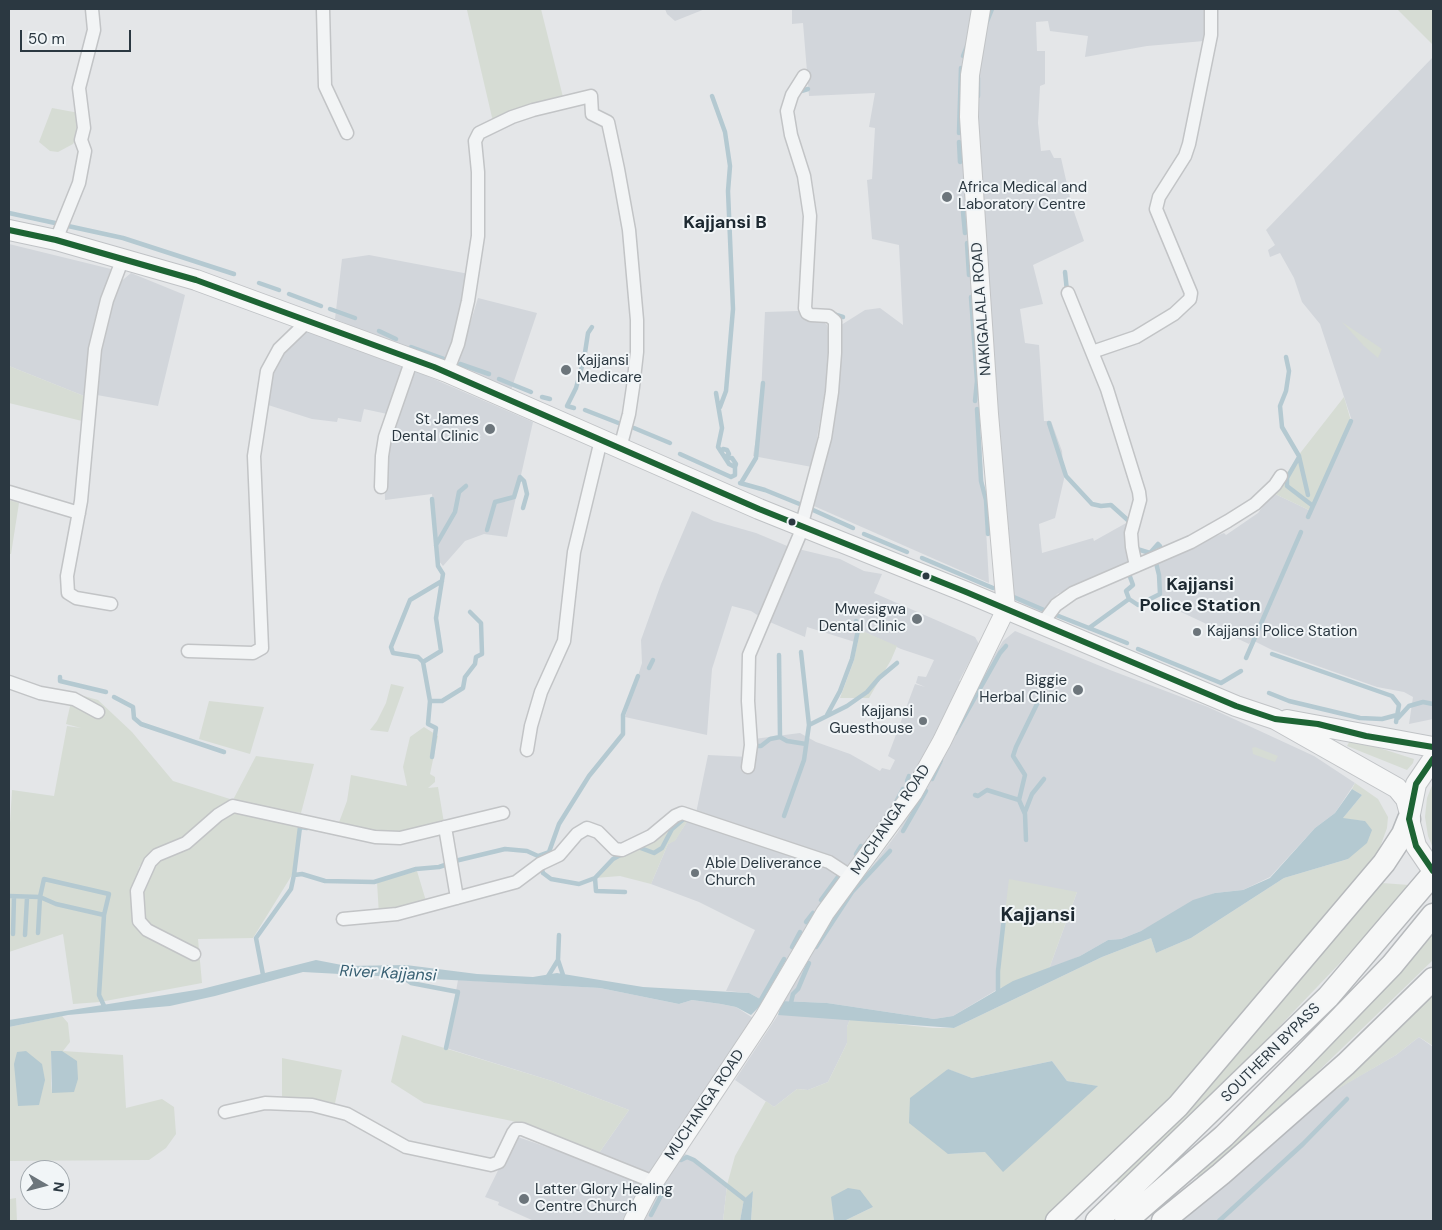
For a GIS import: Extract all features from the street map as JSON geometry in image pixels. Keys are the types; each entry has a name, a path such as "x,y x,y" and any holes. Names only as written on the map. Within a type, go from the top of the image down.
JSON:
{"highway":[{"path":"1057,1221 1178,1106 1384,863 1404,834 1410,817"},
{"name":"SOUTHERN BYPASS","path":"1097,1221 1328,997 1419,892 1433,872"},
{"name":"SOUTHERN BYPASS","path":"1126,1221 1224,1136 1392,965 1433,915"},
{"path":"1163,1221 1221,1174 1346,1064 1433,979"}],"main road":[{"path":"9,230 56,240 196,280 447,372 802,527 1006,609 1236,706 1275,719 1398,788 1406,799 1416,846 1433,872"},
{"path":"1275,719 1318,724 1366,736 1433,747"},
{"path":"1410,817 1416,784 1433,759"}],"street":[{"path":"56,240 79,183 85,151 81,140 84,128 79,88 94,30 92,9"},
{"path":"323,9 325,86 347,133"},
{"name":"NAKIGALALA ROAD","path":"982,9 970,75 969,127 989,414 1006,609"},
{"path":"1092,352 1136,337 1174,314 1190,300 1191,292 1156,209 1159,197 1185,156 1189,144 1211,35 1211,9"},
{"path":"748,767 751,745 748,701 749,655 802,527 825,438 832,392 835,321 829,316 807,313 805,308 810,216 804,176 791,135 787,111 792,95 804,76"},
{"path":"447,372 458,344 478,236 478,172 475,141 479,134 512,117 591,96 592,114 608,122 618,169 629,230 637,320 637,352 633,387 629,414 620,448"},
{"path":"111,604 76,598 68,593 67,576 79,514 89,432 95,350 107,300 123,258"},
{"path":"1068,293 1114,408 1139,492 1140,500 1132,533 1132,547 1136,566"},
{"path":"188,651 253,653 262,648 254,456 267,371 279,349 307,322"},
{"path":"381,487 382,456 385,438 412,359"},
{"path":"527,750 531,726 541,692 564,641 574,552 601,440"},
{"path":"1041,625 1056,605 1073,593 1191,542 1254,504 1275,485 1281,476"},
{"path":"9,492 79,514"},
{"name":"MUCHANGA ROAD","path":"633,1221 654,1182 764,1017 825,913 913,793 942,741 1006,609"},
{"path":"9,682 40,693 74,699 98,712"},
{"path":"194,954 147,930 139,921 137,891 150,862 157,855 186,844 218,815 233,806 375,837 400,838 503,813"},
{"path":"343,920 397,914 516,882 540,864 559,855 577,834 587,828 598,832 615,850 622,850 651,836 675,816 682,813 829,862 852,878"},
{"path":"445,827 452,859 457,898"},
{"path":"225,1112 265,1103 312,1105 347,1114 406,1147 491,1165 498,1162 516,1129 522,1129 654,1182"}],"shaded area":[{"path":"541,9 564,101 494,126 467,10"},
{"path":"665,9 705,9 675,21 667,14"},
{"path":"792,9 977,9 978,385 989,583 814,506 825,454 838,327 865,310 880,308 903,325 899,245 872,239 867,180 872,179 875,128 869,127 875,93 809,96 803,23 792,24"},
{"path":"986,9 1205,9 1204,41 1147,46 1085,57 1088,36 1050,31 1048,21 1036,22 1037,51 1045,51 1045,84 1040,86 1038,123 1041,151 1050,150 1054,158 1061,158 1072,206 1084,241 1033,265 1043,304 1020,309 1025,343 1039,345 1044,421 1051,421 1062,451 1064,479 1055,518 1039,524 1042,553 1093,538 1094,541 1128,522 1132,561 1057,594 1044,614 1009,597 1012,565 998,419 975,84"},
{"path":"1397,9 1433,9 1433,45"},
{"path":"1433,57 1433,719 1409,724 1413,697 1404,692 1377,687 1272,650 1252,640 1249,644 1164,604 1155,560 1224,533 1226,535 1258,513 1273,493 1311,511 1352,421 1320,324 1302,302 1294,278 1280,253 1270,257 1268,250 1275,245 1266,230"},
{"path":"52,108 79,113 79,134 73,144 58,152 50,151 39,142"},
{"path":"9,244 111,269 101,297 84,396 9,366"},
{"path":"369,255 469,274 448,366 335,319 342,259"},
{"path":"131,273 185,295 158,406 97,395 100,342 118,284"},
{"path":"478,298 537,313 510,393 456,370"},
{"path":"798,311 820,318 827,325 829,336 827,380 812,467 753,456 760,415 765,312"},
{"path":"1342,322 1382,349 1378,358 1364,346"},
{"path":"306,330 407,369 392,415 364,409 361,422 338,418 337,422 312,419 265,404 272,369 282,351"},
{"path":"9,366 84,396 86,422 9,403"},
{"path":"413,370 533,422 507,537 484,534 465,541 443,566 438,560 432,494 385,500 384,453"},
{"path":"1344,397 1351,421 1311,511 1273,493 1301,452"},
{"path":"9,500 19,503 11,554 9,554"},
{"path":"692,511 714,521 756,533 792,548 762,618 751,611 732,606 712,669 707,735 625,717 642,663 641,640 661,584"},
{"path":"794,548 840,559 864,571 882,574 874,593 975,637 979,644 959,681 964,682 923,764 817,914 762,1000 749,993 726,991 755,930 699,902 651,884 668,844 675,840 688,820 695,818 708,755 748,757 754,739 800,733 816,742 850,754 880,771 882,768 890,770 895,760 888,756 915,684 925,687 916,683 918,676 926,677 934,660 901,649 860,630 858,643 807,627 805,637 765,620"},
{"path":"860,630 897,646 869,698 840,698 854,660"},
{"path":"1015,631 1208,707 1314,756 1355,783 1335,813 1315,828 1270,877 1243,890 1215,893 1141,931 1121,939 1108,940 1080,956 1049,969 1077,892 1001,943 998,989 953,1016 934,1019 827,1003 782,1001 819,937 898,832 1003,641"},
{"path":"391,684 404,687 388,732 370,730 386,703"},
{"path":"73,693 98,700 132,732 173,781 230,799 183,841 156,848 139,867 133,901 140,904 148,878 158,859 189,847 231,813 301,823 292,875 253,938 198,939 202,983 100,1002 73,1004 63,934 9,952 9,840 12,790 54,796 67,726 81,728 66,724"},
{"path":"209,701 264,707 250,754 199,739"},
{"path":"424,727 438,736 430,774 435,777 435,782 428,788 438,787 444,823 396,833 371,833 338,825 347,801 351,775 407,786 403,767 410,737"},
{"path":"1351,739 1414,759 1413,763 1407,770 1347,746"},
{"path":"1255,747 1278,756 1275,762 1253,754 1252,748"},
{"path":"256,756 314,764 301,813 236,802 234,798"},
{"path":"1355,783 1378,799 1388,817 1387,828 1379,850 1364,875 1181,1086 1084,1185 1044,1221 844,1221 873,1207 832,1197 834,1221 751,1221 753,1192 744,1199 740,1221 723,1221 727,1185 735,1156 766,1101 774,1107 797,1089 808,1090 828,1082 847,1043 847,1027 850,1019 933,1028 954,1028 1102,957 1151,938 1156,953 1191,938 1284,878 1348,859 1365,821 1342,819 1362,795 1352,789","holes":["1052,1061 1067,1081 1097,1086 985,1152 948,1154 947,1069 972,1078"]},
{"path":"1433,783 1433,848 1428,836 1425,817 1427,798"},
{"path":"674,820 688,820 675,841 668,844 651,884 620,876 595,878 618,852"},
{"path":"417,871 426,901 379,915 377,882"},
{"path":"1009,879 1077,892 1049,969 998,989 998,971"},
{"path":"1382,883 1409,885 1361,941 1275,1031 1120,1184 1113,1180"},
{"path":"1433,934 1433,960 1206,1180 1196,1176"},
{"path":"458,980 600,988 679,1004 692,1000 721,1004 736,1007 753,1018 648,1176 597,1156 629,1110 552,1081 446,1048"},
{"path":"1433,991 1433,1046 1419,1037 1396,1055 1329,1094"},
{"path":"792,1014 850,1019 847,1027 847,1043 828,1082 808,1090 797,1089 774,1107 735,1080 778,1015"},
{"path":"62,1016 68,1023 70,1042 63,1051 123,1055 126,1108 162,1099 174,1107 176,1134 166,1148 149,1160 9,1161 9,1027","holes":["51,1051 62,1051 52,1093"]},
{"path":"402,1035 552,1081 629,1110 597,1156 512,1121 424,1103 391,1082"},
{"path":"1419,1037 1433,1047 1433,1221 1179,1221 1321,1098 1396,1055"},
{"path":"282,1058 342,1070 334,1108 282,1099"},
{"path":"515,1136 645,1181 623,1221 534,1221 498,1205 499,1202 485,1197"},
{"path":"683,1152 727,1185 723,1221 641,1221"},
{"path":"9,1195 10,1199 16,1198 17,1221 9,1221"}],"water":[{"path":"1352,789 1362,795 1343,818 1365,821 1372,830 1367,843 1348,859 1284,878 1191,938 1156,953 1151,938 1102,957 954,1028 778,1015 782,1001 827,1003 934,1019 953,1016 1013,981 1080,956 1108,940 1121,939 1141,931 1193,900 1215,893 1243,890 1270,878 1315,828 1335,813"},
{"name":"River Kajjansi","path":"316,960 347,966 406,965 477,974 533,977 557,973 643,987 749,993 762,1000 760,1006 751,1015 736,1007 721,1004 692,1000 679,1004 600,988 303,972 170,1006 68,1015 9,1027 9,1020 202,989"},
{"path":"26,1051 42,1064 45,1080 39,1105 18,1106 14,1064 17,1052"},
{"path":"51,1051 62,1051 77,1061 78,1079 74,1092 52,1093"},
{"path":"1052,1061 1067,1081 1098,1086 1003,1172 985,1152 948,1154 909,1123 910,1098 948,1069 972,1078"},
{"path":"848,1188 860,1190 873,1207 844,1221 834,1221 831,1197"},
{"path":"753,1191 751,1221 740,1221 744,1199"}],"waterway":[{"path":"986,24 992,9"},
{"path":"963,56 967,46"},
{"path":"959,133 961,68"},
{"path":"978,78 978,96"},
{"path":"798,92 808,89"},
{"path":"712,96 725,132 730,166 728,191 733,309 726,391 720,407"},
{"path":"959,142 960,162"},
{"path":"963,212 965,233"},
{"path":"9,213 55,223"},
{"path":"68,226 123,238 234,274"},
{"path":"967,243 969,275"},
{"path":"1065,272 1067,291"},
{"path":"259,283 279,290"},
{"path":"289,294 321,306"},
{"path":"971,297 977,381 975,401"},
{"path":"330,309 355,318"},
{"path":"833,314 843,317"},
{"path":"574,408 567,406 576,388 584,359 588,333 592,327"},
{"path":"379,331 396,339"},
{"path":"411,347 447,360"},
{"path":"1286,357 1289,371 1286,391 1280,406 1282,427 1299,456 1308,495"},
{"path":"460,364 489,374"},
{"path":"499,379 531,392"},
{"path":"741,483 756,458 763,383"},
{"path":"680,454 731,477 735,475 735,467 729,464 718,447 722,428 716,393"},
{"path":"542,397 550,399"},
{"path":"977,409 981,481 986,500 988,534"},
{"path":"585,410 621,424 623,421"},
{"path":"1308,517 1351,421"},
{"path":"1049,423 1066,476 1092,504 1101,506 1111,505 1131,523"},
{"path":"634,428 670,443"},
{"path":"721,452 723,449 727,450 729,454 725,457"},
{"path":"1299,457 1287,478 1287,486 1313,506"},
{"path":"726,458 732,458 736,464 735,467"},
{"path":"487,530 495,502 514,497 520,477 524,481 527,494 523,508"},
{"path":"740,483 765,490 802,505"},
{"path":"436,545 455,512 459,492 466,486"},
{"path":"423,662 441,651 436,618 443,574 438,566 432,499"},
{"path":"813,510 853,528"},
{"path":"1246,658 1301,532"},
{"path":"864,534 907,552"},
{"path":"1137,549 1150,553 1158,544 1160,546 1159,550"},
{"path":"922,558 993,588"},
{"path":"1129,574 1133,585 1126,591 1129,599 1138,605 1160,594 1156,563"},
{"path":"432,757 436,728 428,724 430,701 423,662 418,657 393,653 391,647 410,600 442,581"},
{"path":"1009,595 1044,610"},
{"path":"1089,628 1129,599"},
{"path":"430,701 442,701 463,688 465,677 475,664 476,657 482,654 481,623 470,612"},
{"path":"1056,615 1127,643"},
{"path":"827,715 840,691 852,659 858,630 856,621"},
{"path":"955,733 1000,653 1006,646"},
{"path":"1138,649 1221,683 1241,671"},
{"path":"801,652 809,725"},
{"path":"1272,654 1392,696 1399,705 1396,722"},
{"path":"779,655 780,737 787,741 806,744"},
{"path":"649,668 653,660"},
{"path":"784,816 804,760 809,725 847,706 867,692 879,678 897,663"},
{"path":"538,856 549,852 559,824 589,776 623,734 623,715 638,676"},
{"path":"60,677 60,681 106,692"},
{"path":"1269,693 1289,701 1360,718 1382,719 1397,715"},
{"path":"114,697 133,707 134,718 141,724 224,752"},
{"path":"1026,840 1025,814 1019,800 1025,775 1013,756 1038,702"},
{"path":"1398,718 1409,706 1423,702 1433,704"},
{"path":"753,746 761,746 770,739 780,737"},
{"path":"932,779 941,760"},
{"path":"907,781 909,776"},
{"path":"1025,812 1032,794 1044,779"},
{"path":"896,802 903,789"},
{"path":"975,795 978,796 987,790 1019,800"},
{"path":"903,831 926,791"},
{"path":"638,847 654,853 662,848 672,829 686,817"},
{"path":"294,875 300,827 307,828"},
{"path":"856,854 861,846"},
{"path":"455,861 505,849 527,851 538,856 543,873 551,879 579,884 595,878 613,859 624,853"},
{"path":"816,947 852,892 890,851"},
{"path":"264,980 256,938 291,889 294,875 302,874 325,881 374,882 416,869 439,867 451,863"},
{"path":"821,900 840,874"},
{"path":"595,878 596,891 625,892"},
{"path":"38,933 40,897 44,879 109,894 104,915"},
{"path":"9,896 40,897 56,904 104,915 99,995 105,1008"},
{"path":"13,934 14,897"},
{"path":"25,935 27,898"},
{"path":"998,995 998,971 1005,909"},
{"path":"806,922 813,913"},
{"path":"792,947 800,932"},
{"path":"559,935 558,960 564,978"},
{"path":"759,1003 784,959"},
{"path":"547,978 558,960"},
{"path":"790,1007 793,994 798,989 809,963"},
{"name":"River Kajjansi","path":"398,974 411,983 458,992 446,1048"},
{"path":"1219,1221 1303,1144 1347,1099"},
{"path":"681,1160 687,1157 694,1160 744,1199"},
{"path":"651,1215 666,1186"}],"transit line":[{"path":"9,230 56,240 196,280 434,367 759,509 966,592 1236,706 1275,719 1318,724 1366,736 1433,747"},
{"path":"1433,759 1416,784 1409,819 1416,846 1433,871"}],"place":[{"name":"Africa Medical and Laboratory Centre","path":"947,197"},
{"name":"Kajjansi Medicare","path":"566,370"},
{"name":"St James Dental Clinic","path":"490,429"},
{"name":"Mwesigwa Dental Clinic","path":"917,619"},
{"name":"Kajjansi Police Station","path":"1197,632"},
{"name":"Biggie Herbal Clinic","path":"1078,690"},
{"name":"Kajjansi Guesthouse","path":"923,721"},
{"name":"Able Deliverance Church","path":"695,873"},
{"name":"Latter Glory Healing Centre Church","path":"524,1199"}],"district":[{"name":"Kajjansi B","path":"725,223"},
{"name":"Kajjansi Police Station","path":"1200,595"},
{"name":"Kajjansi","path":"1038,916"}]}
